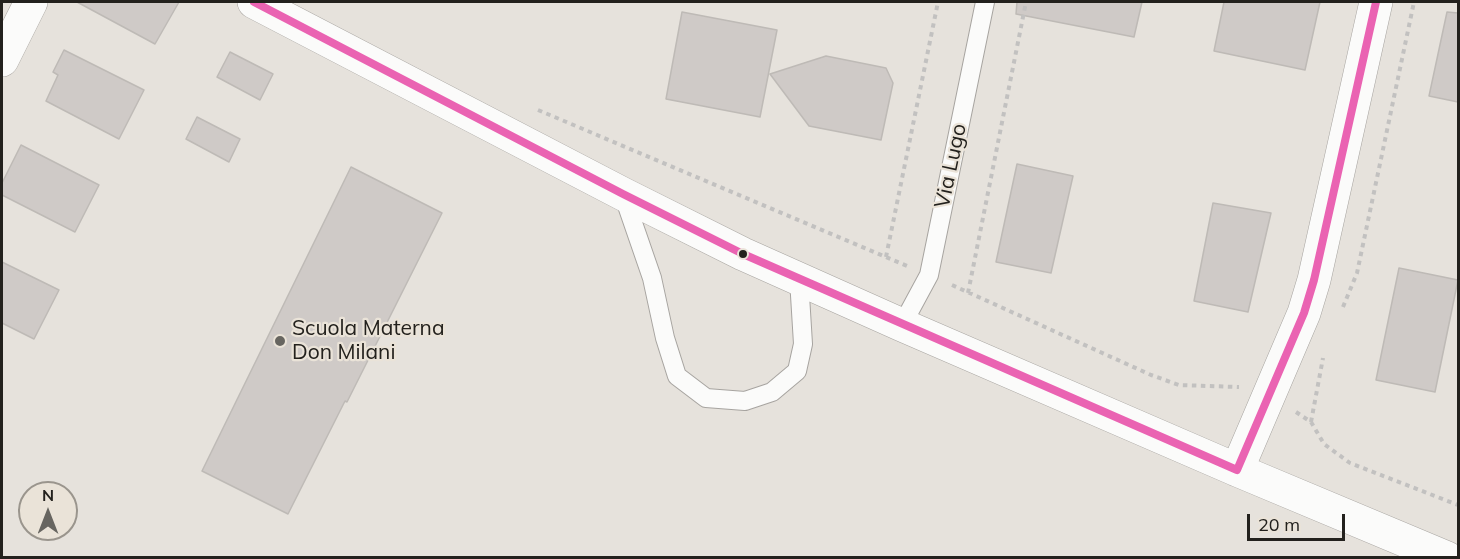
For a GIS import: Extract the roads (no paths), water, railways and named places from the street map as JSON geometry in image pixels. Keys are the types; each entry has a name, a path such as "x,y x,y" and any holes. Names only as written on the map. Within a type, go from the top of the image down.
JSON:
{"street":[{"path":"2,60 31,2"},
{"path":"254,2 742,254 1237,470 1447,558"},
{"path":"1237,470 1304,313 1314,280 1376,2"}],"lane":[{"name":"Via Lugo","path":"902,325 928,275 985,2"},
{"path":"623,194 651,278 677,376 706,398 744,401 772,392 797,371 803,344 799,279"}],"place":[{"name":"Scuola Materna Don Milani","path":"280,341"}]}
